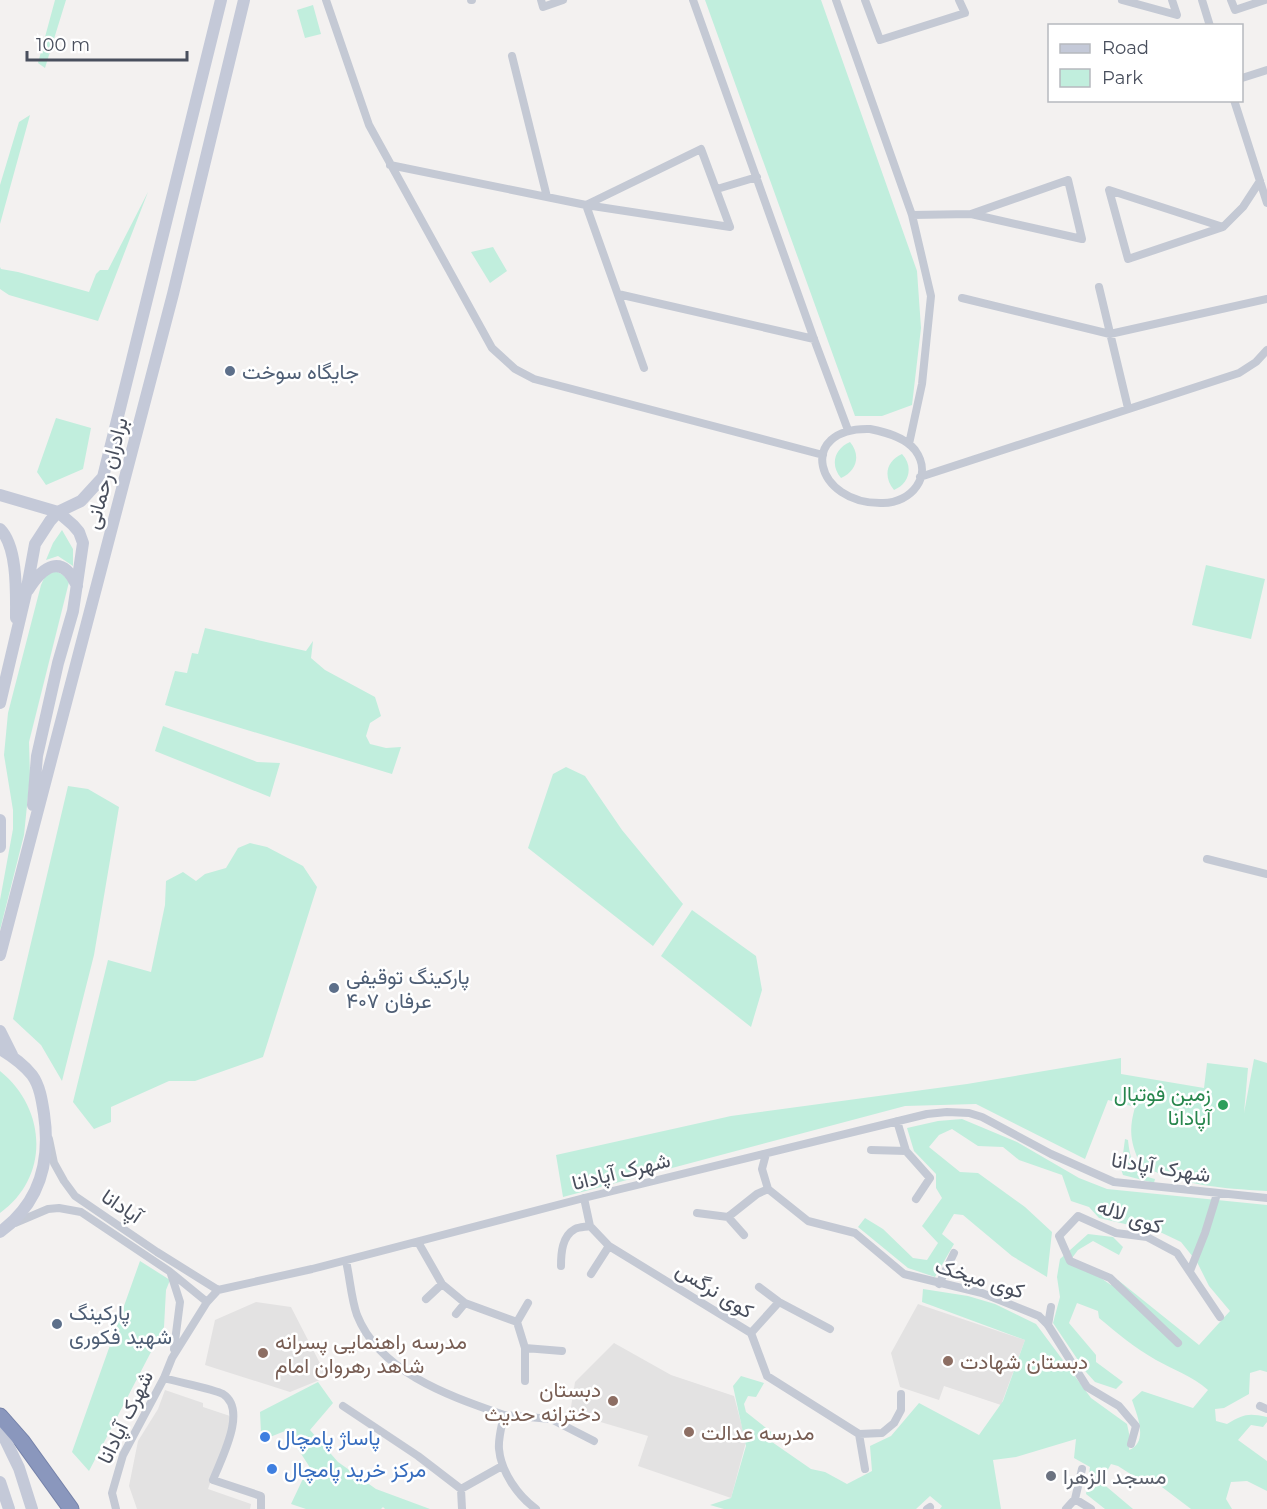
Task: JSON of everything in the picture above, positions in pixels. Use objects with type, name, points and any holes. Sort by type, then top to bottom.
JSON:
[{"type":"highway","points":[[0,1416],[22,1441],[71,1509]]},
{"type":"main road","name":"برادران رحمانی","points":[[0,703],[35,544],[43,529],[58,512],[81,501],[103,477],[221,0]]},
{"type":"main road","name":"برادران رحمانی","points":[[0,955],[173,294],[244,0]]},
{"type":"main road","points":[[0,495],[58,512],[73,525],[82,543],[77,587],[36,756],[32,830]]},
{"type":"main road","points":[[0,529],[12,557],[16,596],[15,638]]},
{"type":"main road","points":[[26,593],[36,577],[48,567],[60,566],[71,573],[77,587]]},
{"type":"main road","points":[[0,820],[0,847]]},
{"type":"main road","points":[[0,1031],[12,1057]]},
{"type":"main road","points":[[0,1049],[33,1076],[38,1086],[45,1121],[47,1152],[42,1176],[30,1202],[5,1229]]},
{"type":"main road","points":[[0,1429],[19,1468],[32,1509]]},
{"type":"main road","points":[[0,1482],[9,1509]]},
{"type":"street","points":[[326,0],[369,125],[492,348],[515,369],[534,379],[823,455]]},
{"type":"street","points":[[541,0],[543,7],[563,0]]},
{"type":"street","points":[[693,0],[848,430]]},
{"type":"street","points":[[836,0],[912,215],[931,296],[922,384],[909,444]]},
{"type":"street","points":[[865,0],[880,40],[965,13],[959,0]]},
{"type":"street","points":[[1122,0],[1177,15],[1172,0]]},
{"type":"street","points":[[1202,0],[1209,24]]},
{"type":"street","points":[[1231,0],[1234,10],[1265,0]]},
{"type":"street","points":[[512,56],[547,197]]},
{"type":"street","points":[[1243,78],[1267,70]]},
{"type":"street","points":[[1235,102],[1267,203]]},
{"type":"street","points":[[390,165],[586,205],[730,227],[701,149],[586,205]]},
{"type":"street","points":[[717,189],[757,177]]},
{"type":"street","points":[[912,215],[971,214],[1083,238],[1068,180],[971,214]]},
{"type":"street","points":[[1223,227],[1109,190],[1128,259],[1223,227],[1243,207],[1260,181]]},
{"type":"street","points":[[586,205],[644,368]]},
{"type":"street","points":[[1099,287],[1128,408]]},
{"type":"street","points":[[618,294],[814,339]]},
{"type":"street","points":[[962,298],[1110,334],[1267,299]]},
{"type":"street","points":[[921,477],[1239,372],[1256,362],[1267,350]]},
{"type":"street","points":[[848,430],[880,431],[909,444],[919,459],[921,477],[917,486],[904,499],[884,503],[864,502],[844,494],[828,482],[822,464],[823,455],[832,439],[848,430]]},
{"type":"street","points":[[1207,859],[1267,874]]},
{"type":"street","name":"شهرک آپادانا","points":[[116,1509],[112,1493],[123,1455],[164,1378],[172,1358],[207,1302],[218,1290],[346,1261],[584,1198],[927,1114],[969,1113],[1114,1182],[1267,1198]]},
{"type":"street","name":"آپادانا","points":[[45,1121],[54,1163],[75,1196],[218,1290]]},
{"type":"street","points":[[897,1121],[906,1151],[930,1178],[916,1199]]},
{"type":"street","points":[[871,1150],[906,1151]]},
{"type":"street","points":[[728,1217],[768,1189],[762,1169],[766,1154]]},
{"type":"street","name":"کوی میخک","points":[[768,1189],[808,1221],[855,1233],[904,1274],[982,1293],[1039,1316],[1048,1325],[1087,1387],[1119,1406],[1136,1426],[1131,1444]]},
{"type":"street","points":[[1190,1271],[1217,1194]]},
{"type":"street","points":[[561,1266],[561,1252],[565,1239],[575,1229],[590,1226],[584,1198]]},
{"type":"street","name":"آپادانا","points":[[5,1229],[36,1212],[48,1209],[59,1208],[81,1212],[169,1271],[207,1302]]},
{"type":"street","points":[[696,1213],[728,1217],[744,1236]]},
{"type":"street","name":"کوی لاله","points":[[1178,1343],[1110,1278],[1070,1261],[1059,1236],[1078,1216],[1116,1233],[1147,1237],[1178,1252],[1220,1317]]},
{"type":"street","name":"کوی نرگس","points":[[590,1226],[609,1246],[751,1333],[767,1376],[859,1434]]},
{"type":"street","points":[[418,1242],[442,1284],[465,1303],[518,1322]]},
{"type":"street","points":[[591,1274],[609,1246]]},
{"type":"street","points":[[939,1284],[954,1253]]},
{"type":"street","points":[[346,1261],[357,1315],[379,1351],[411,1376],[461,1400],[504,1415],[551,1419],[594,1441]]},
{"type":"street","points":[[169,1271],[180,1302],[177,1339],[172,1358]]},
{"type":"street","points":[[426,1299],[442,1284]]},
{"type":"street","points":[[759,1287],[779,1302],[830,1329]]},
{"type":"street","points":[[751,1333],[779,1302]]},
{"type":"street","points":[[456,1314],[465,1303]]},
{"type":"street","points":[[525,1381],[525,1348],[518,1322],[528,1303]]},
{"type":"street","points":[[1048,1325],[1051,1307]]},
{"type":"street","points":[[525,1348],[562,1351]]},
{"type":"street","points":[[164,1378],[223,1395],[233,1407],[234,1423],[213,1480],[261,1496],[261,1509]]},
{"type":"street","points":[[865,1469],[859,1434],[882,1433],[894,1423],[901,1410],[901,1394]]},
{"type":"street","points":[[343,1406],[418,1456],[461,1489],[462,1509]]},
{"type":"street","points":[[504,1415],[498,1447],[502,1466],[523,1500],[536,1509]]},
{"type":"street","points":[[461,1489],[502,1466]]},
{"type":"street","points":[[1066,1509],[1075,1499],[1082,1469]]},
{"type":"street","points":[[1075,1499],[1091,1509]]},
{"type":"shaded area","points":[[256,1302],[291,1307],[327,1377],[290,1392],[205,1365],[215,1320]]},
{"type":"shaded area","points":[[918,1304],[1025,1340],[1001,1405],[944,1386],[939,1400],[900,1387],[891,1353]]},
{"type":"shaded area","points":[[614,1343],[671,1375],[734,1396],[746,1442],[731,1498],[638,1466],[648,1436],[570,1413],[575,1382]]},
{"type":"shaded area","points":[[165,1390],[203,1403],[203,1407],[230,1416],[232,1422],[208,1489],[251,1504],[250,1509],[137,1509],[129,1486],[138,1441],[158,1409]]},
{"type":"green space","points":[[55,0],[66,0],[45,68],[38,63]]},
{"type":"green space","points":[[705,0],[821,0],[917,271],[921,328],[912,405],[882,416],[855,416]]},
{"type":"green space","points":[[313,5],[321,34],[305,38],[297,10]]},
{"type":"green space","points":[[30,115],[0,224],[0,185],[19,122]]},
{"type":"green space","points":[[148,192],[98,321],[9,295],[0,289],[0,267],[89,292],[96,274],[100,270],[108,270]]},
{"type":"green space","points":[[493,247],[507,271],[490,283],[471,252]]},
{"type":"green space","points":[[56,418],[91,428],[83,469],[46,485],[37,472]]},
{"type":"green space","points":[[850,442],[855,452],[856,462],[851,471],[841,478],[836,468],[835,458],[840,449]]},
{"type":"green space","points":[[902,454],[908,464],[908,475],[903,484],[894,490],[888,480],[888,470],[892,461]]},
{"type":"green space","points":[[62,530],[73,549],[73,566],[58,556],[46,560],[53,543]]},
{"type":"green space","points":[[1206,565],[1265,579],[1251,639],[1192,625]]},
{"type":"green space","points":[[56,571],[69,582],[29,742],[30,776],[24,835],[0,930],[0,900],[13,829],[13,810],[4,755],[8,713],[41,585],[45,576]]},
{"type":"green space","points":[[205,628],[306,651],[313,641],[311,658],[325,670],[375,697],[381,716],[370,723],[366,736],[370,744],[386,748],[401,747],[392,774],[165,705],[175,671],[187,673],[192,653],[198,654]]},
{"type":"green space","points":[[163,726],[257,762],[280,763],[270,797],[155,751]]},
{"type":"green space","points":[[566,767],[585,776],[622,830],[683,904],[653,946],[528,848],[553,774]]},
{"type":"green space","points":[[68,786],[88,789],[119,807],[94,955],[62,1081],[41,1045],[13,1019]]},
{"type":"green space","points":[[250,843],[267,847],[303,866],[317,887],[263,1057],[195,1081],[169,1081],[111,1107],[111,1122],[94,1129],[73,1102],[108,960],[151,972],[165,905],[166,881],[183,872],[196,881],[205,874],[226,868],[238,848]]},
{"type":"green space","points":[[692,910],[756,956],[762,990],[751,1027],[661,956]]},
{"type":"green space","points":[[1121,1058],[1121,1074],[1204,1088],[1207,1063],[1248,1068],[1244,1113],[1254,1059],[1267,1063],[1267,1191],[1203,1185],[1173,1178],[1141,1166],[1132,1138],[1135,1107],[1108,1100],[1085,1159],[976,1104],[905,1106],[563,1197],[556,1155],[731,1116],[967,1084]]},
{"type":"green space","points":[[0,1071],[16,1087],[27,1104],[34,1123],[36,1143],[34,1162],[28,1181],[16,1198],[0,1213]]},
{"type":"green space","points":[[962,1119],[1017,1142],[1079,1178],[1107,1189],[1267,1205],[1267,1372],[1260,1370],[1250,1373],[1249,1394],[1224,1408],[1215,1409],[1216,1421],[1227,1424],[1246,1415],[1267,1417],[1267,1422],[1263,1427],[1251,1425],[1238,1440],[1267,1461],[1267,1491],[1247,1481],[1231,1482],[1226,1499],[1232,1509],[1191,1509],[1150,1478],[1143,1482],[1111,1464],[1101,1482],[1133,1509],[1105,1509],[1086,1494],[1090,1467],[1074,1458],[1076,1439],[1016,1457],[993,1460],[1001,1509],[940,1509],[942,1506],[930,1496],[916,1509],[724,1509],[710,1505],[731,1498],[746,1446],[733,1386],[741,1376],[764,1383],[756,1397],[748,1396],[744,1404],[746,1412],[775,1435],[772,1442],[811,1469],[825,1472],[847,1484],[872,1471],[870,1446],[891,1436],[919,1403],[979,1435],[1003,1401],[1025,1340],[922,1302],[923,1289],[968,1296],[995,1304],[1036,1324],[1091,1398],[1127,1424],[1130,1438],[1129,1450],[1139,1441],[1140,1435],[1139,1420],[1132,1400],[1142,1391],[1193,1408],[1208,1390],[1133,1345],[1099,1318],[1098,1311],[1077,1303],[1069,1323],[1096,1355],[1096,1362],[1123,1382],[1116,1389],[1095,1382],[1086,1372],[1053,1323],[1060,1297],[1057,1277],[1060,1259],[1088,1234],[1113,1237],[1123,1247],[1119,1255],[1093,1241],[1078,1250],[1072,1258],[1111,1285],[1118,1280],[1199,1345],[1230,1311],[1209,1286],[1197,1262],[1181,1242],[1160,1232],[1099,1218],[1089,1207],[1071,1201],[1062,1175],[1019,1160],[1003,1147],[978,1146],[952,1129],[939,1135],[929,1147],[960,1172],[978,1173],[1025,1207],[1052,1232],[1047,1277],[1012,1256],[963,1215],[954,1214],[942,1234],[954,1244],[935,1277],[908,1268],[858,1227],[865,1218],[883,1229],[913,1258],[927,1260],[938,1243],[922,1226],[942,1198],[936,1188],[936,1174],[914,1151],[907,1128],[938,1121]]},
{"type":"green space","points":[[1125,1139],[1128,1140],[1134,1165],[1142,1174],[1155,1179],[1154,1183],[1123,1175],[1121,1169]]},
{"type":"green space","points":[[140,1261],[170,1280],[166,1290],[164,1327],[89,1471],[72,1452]]},
{"type":"green space","points":[[318,1382],[333,1403],[310,1430],[338,1462],[376,1489],[430,1509],[385,1509],[383,1507],[381,1509],[306,1509],[291,1504],[309,1466],[298,1449],[290,1429],[270,1437],[261,1433],[260,1412]]},
{"type":"place","name":"جایگاه سوخت","points":[[230,371]]},
{"type":"place","name":"پارکینگ توقیفی عرفان ۴۰۷","points":[[334,988]]},
{"type":"place","name":"زمین فوتبال آپادانا","points":[[1223,1105]]},
{"type":"place","name":"پارکینگ شهید فکوری","points":[[57,1324]]},
{"type":"place","name":"مدرسه راهنمایی پسرانه شاهد رهروان امام","points":[[263,1353]]},
{"type":"place","name":"دبستان شهادت","points":[[948,1361]]},
{"type":"place","name":"دبستان دخترانه حدیث","points":[[613,1401]]},
{"type":"place","name":"مدرسه عدالت","points":[[689,1432]]},
{"type":"place","name":"پاساژ پامچال","points":[[265,1437]]},
{"type":"place","name":"مرکز خرید پامچال","points":[[272,1469]]},
{"type":"place","name":"مسجد الزهرا","points":[[1051,1476]]}]
